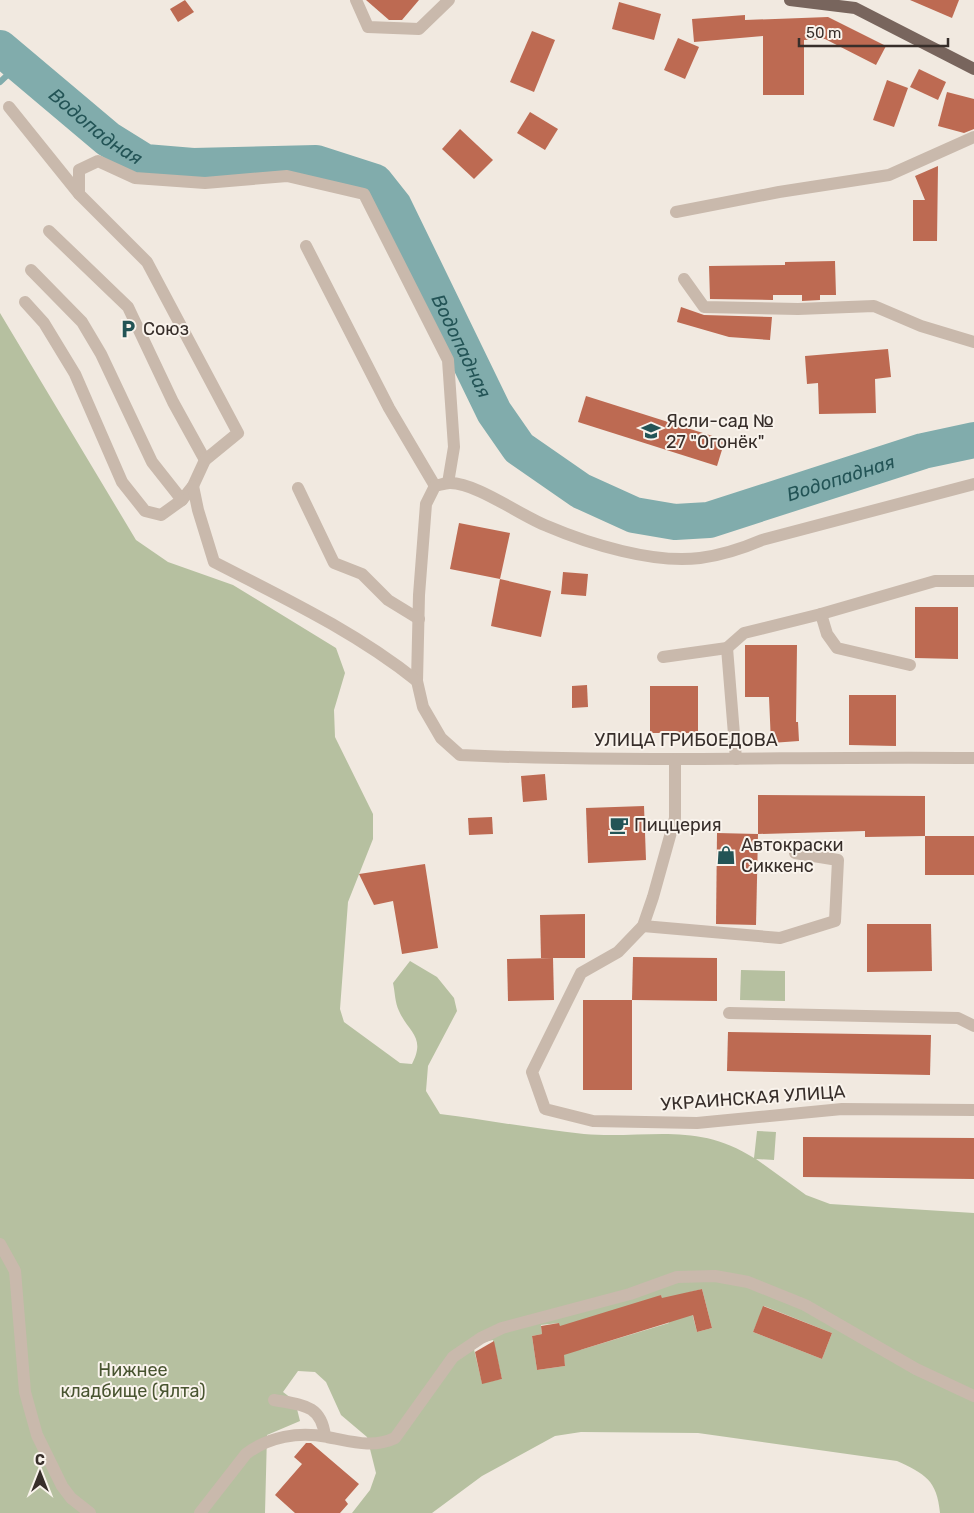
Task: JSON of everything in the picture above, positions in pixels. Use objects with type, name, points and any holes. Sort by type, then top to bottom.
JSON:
[{"type":"main road","points":[[790,0],[855,8],[974,69]]},
{"type":"street","points":[[356,0],[368,27],[419,28],[449,0]]},
{"type":"street","points":[[9,107],[79,194],[147,262],[238,433],[204,460],[194,486],[182,500],[161,515],[144,511],[122,482],[75,374],[44,323],[25,302]]},
{"type":"street","points":[[676,212],[779,192],[890,176],[974,138]]},
{"type":"street","points":[[79,194],[79,170],[98,161],[135,178],[204,183],[287,176],[364,194],[448,360],[454,446],[448,482]]},
{"type":"street","points":[[49,231],[128,306],[173,402],[204,460]]},
{"type":"street","points":[[306,246],[389,408],[435,486],[448,482],[465,485],[547,526],[597,543],[641,554],[669,558],[698,558],[736,551],[762,540],[974,484]]},
{"type":"street","points":[[31,270],[82,322],[101,354],[152,462],[182,500]]},
{"type":"street","points":[[684,279],[704,307],[798,309],[874,306],[921,326],[974,342]]},
{"type":"street","points":[[194,486],[198,510],[214,562],[345,632],[389,658],[418,681]]},
{"type":"street","name":"УЛИЦА ГРИБОЕДОВА","points":[[435,486],[426,504],[419,618],[418,681],[423,707],[441,738],[460,755],[675,760],[736,758],[974,758]]},
{"type":"street","points":[[298,488],[334,563],[362,574],[388,600],[419,618]]},
{"type":"street","points":[[663,657],[727,648],[744,633],[821,614],[935,580],[974,581]]},
{"type":"street","points":[[821,614],[827,634],[837,648],[910,665]]},
{"type":"street","points":[[727,648],[736,758]]},
{"type":"street","name":"УКРАИНСКАЯ УЛИЦА","points":[[675,760],[675,818],[643,926],[618,952],[581,974],[532,1072],[545,1109],[593,1121],[697,1123],[842,1109],[974,1110]]},
{"type":"street","points":[[643,926],[780,938],[835,921],[838,860],[795,853]]},
{"type":"street","points":[[729,1013],[958,1018],[974,1026]]},
{"type":"street","points":[[0,1244],[16,1271],[25,1392],[38,1435],[62,1486],[71,1498],[90,1513]]},
{"type":"street","points":[[200,1513],[246,1454],[255,1447],[279,1438],[325,1436],[350,1443],[387,1442],[395,1438],[453,1357],[481,1338],[502,1328],[630,1294],[678,1276],[715,1276],[748,1282],[805,1305],[916,1369],[974,1396]]},
{"type":"street","points":[[274,1400],[308,1407],[319,1414],[325,1436]]},
{"type":"green space","name":"Нижнее кладбище (Ялта)","points":[[0,313],[136,540],[168,562],[233,585],[336,648],[345,673],[334,710],[335,737],[373,814],[373,839],[348,902],[340,1009],[344,1022],[400,1063],[412,1064],[416,1055],[417,1041],[398,1008],[393,983],[410,961],[437,977],[454,998],[457,1011],[428,1066],[426,1091],[440,1114],[584,1134],[692,1135],[712,1139],[754,1158],[757,1131],[776,1132],[774,1160],[756,1159],[806,1195],[830,1204],[974,1213],[974,1513],[940,1513],[936,1493],[928,1480],[922,1474],[897,1461],[698,1433],[581,1432],[555,1436],[482,1476],[432,1513],[352,1513],[370,1490],[376,1473],[367,1437],[341,1415],[326,1382],[315,1372],[298,1371],[283,1392],[295,1401],[300,1421],[267,1435],[265,1513],[0,1513]],"holes":[[[702,1289],[712,1328],[697,1332],[687,1293]],[[661,1295],[669,1323],[580,1350]],[[764,1306],[832,1333],[822,1359],[753,1332]],[[559,1323],[565,1366],[537,1370],[532,1336],[542,1334],[541,1325]],[[493,1340],[502,1379],[482,1383],[473,1345]]]},
{"type":"green space","points":[[741,970],[785,971],[785,1001],[740,1000]]},
{"type":"building","points":[[185,0],[194,12],[178,22],[170,9]]},
{"type":"building","points":[[366,0],[419,0],[402,20],[389,20]]},
{"type":"building","points":[[910,0],[959,0],[952,18]]},
{"type":"building","points":[[619,2],[661,14],[654,40],[612,29]]},
{"type":"building","points":[[745,15],[745,20],[828,17],[886,46],[876,65],[825,39],[804,40],[804,95],[763,95],[763,36],[694,42],[692,19]]},
{"type":"building","points":[[532,31],[555,40],[534,92],[510,82]]},
{"type":"building","points":[[678,38],[699,47],[685,79],[664,70]]},
{"type":"building","points":[[919,69],[946,82],[938,100],[910,87]]},
{"type":"building","points":[[887,80],[908,88],[894,127],[873,120]]},
{"type":"building","points":[[947,92],[974,99],[974,129],[964,133],[938,126]]},
{"type":"building","points":[[530,112],[558,129],[545,150],[517,133]]},
{"type":"building","points":[[460,129],[493,160],[474,179],[442,149]]},
{"type":"building","points":[[938,166],[937,241],[913,241],[913,200],[925,200],[915,176]]},
{"type":"building","points":[[835,261],[836,295],[820,295],[820,300],[802,301],[802,295],[773,295],[773,300],[710,299],[709,266],[785,265],[785,262]]},
{"type":"building","points":[[681,307],[704,315],[772,317],[770,340],[729,337],[677,322]]},
{"type":"building","points":[[888,349],[891,377],[875,379],[876,413],[819,414],[818,383],[807,384],[805,356]]},
{"type":"building","name":"Ясли-сад № 27 \"Огонёк\"","points":[[586,396],[725,440],[717,466],[578,422]]},
{"type":"building","points":[[459,523],[510,533],[500,579],[450,569]]},
{"type":"building","points":[[563,572],[588,574],[586,596],[561,594]]},
{"type":"building","points":[[500,579],[551,591],[541,637],[491,626]]},
{"type":"building","points":[[915,607],[958,607],[958,659],[915,658]]},
{"type":"building","points":[[745,645],[797,645],[796,722],[798,722],[799,741],[771,743],[769,697],[745,697]]},
{"type":"building","points":[[587,685],[588,707],[572,708],[572,686]]},
{"type":"building","points":[[650,686],[698,686],[698,733],[650,733]]},
{"type":"building","points":[[849,695],[896,695],[896,746],[849,745]]},
{"type":"building","points":[[545,774],[547,800],[523,802],[521,776]]},
{"type":"building","points":[[758,795],[925,796],[925,836],[865,837],[865,831],[758,834]]},
{"type":"building","points":[[644,806],[646,860],[588,863],[586,808]]},
{"type":"building","points":[[492,817],[493,834],[469,835],[468,818]]},
{"type":"building","points":[[717,833],[758,834],[756,925],[716,924]]},
{"type":"building","points":[[925,836],[974,836],[974,875],[925,875]]},
{"type":"building","points":[[425,864],[438,948],[402,954],[393,901],[374,905],[359,874]]},
{"type":"building","points":[[585,914],[585,958],[541,958],[540,915]]},
{"type":"building","points":[[867,924],[931,924],[932,971],[867,972]]},
{"type":"building","points":[[633,957],[717,958],[717,1001],[632,1000]]},
{"type":"building","points":[[553,958],[554,1000],[508,1001],[507,959]]},
{"type":"building","points":[[583,1000],[632,1000],[632,1090],[583,1090]]},
{"type":"building","points":[[728,1032],[931,1035],[930,1075],[727,1071]]},
{"type":"building","points":[[803,1137],[974,1138],[974,1179],[803,1177]]},
{"type":"building","points":[[702,1289],[712,1328],[697,1332],[693,1315],[564,1355],[565,1366],[537,1370],[532,1336],[542,1334],[541,1326],[559,1323],[560,1326],[661,1295],[662,1298]]},
{"type":"building","points":[[763,1306],[832,1333],[822,1359],[753,1332]]},
{"type":"building","points":[[494,1341],[502,1379],[482,1384],[475,1352]]},
{"type":"building","points":[[306,1443],[311,1443],[359,1484],[345,1500],[348,1504],[340,1513],[295,1513],[275,1495],[302,1464],[294,1457]]},
{"type":"waterway","name":"Водопадная","points":[[0,48],[108,139],[145,162],[193,166],[316,163],[375,182],[394,206],[494,412],[519,448],[581,491],[634,515],[675,522],[709,520],[923,451],[974,440]]},
{"type":"waterway","points":[[0,82],[19,64]]},
{"type":"place","name":"Союз","points":[[128,329]]},
{"type":"place","name":"Ясли-сад № 27 \"Огонёк\"","points":[[651,431]]},
{"type":"place","name":"Пиццерия","points":[[619,825]]},
{"type":"place","name":"Автокраски Сиккенс","points":[[726,855]]}]
